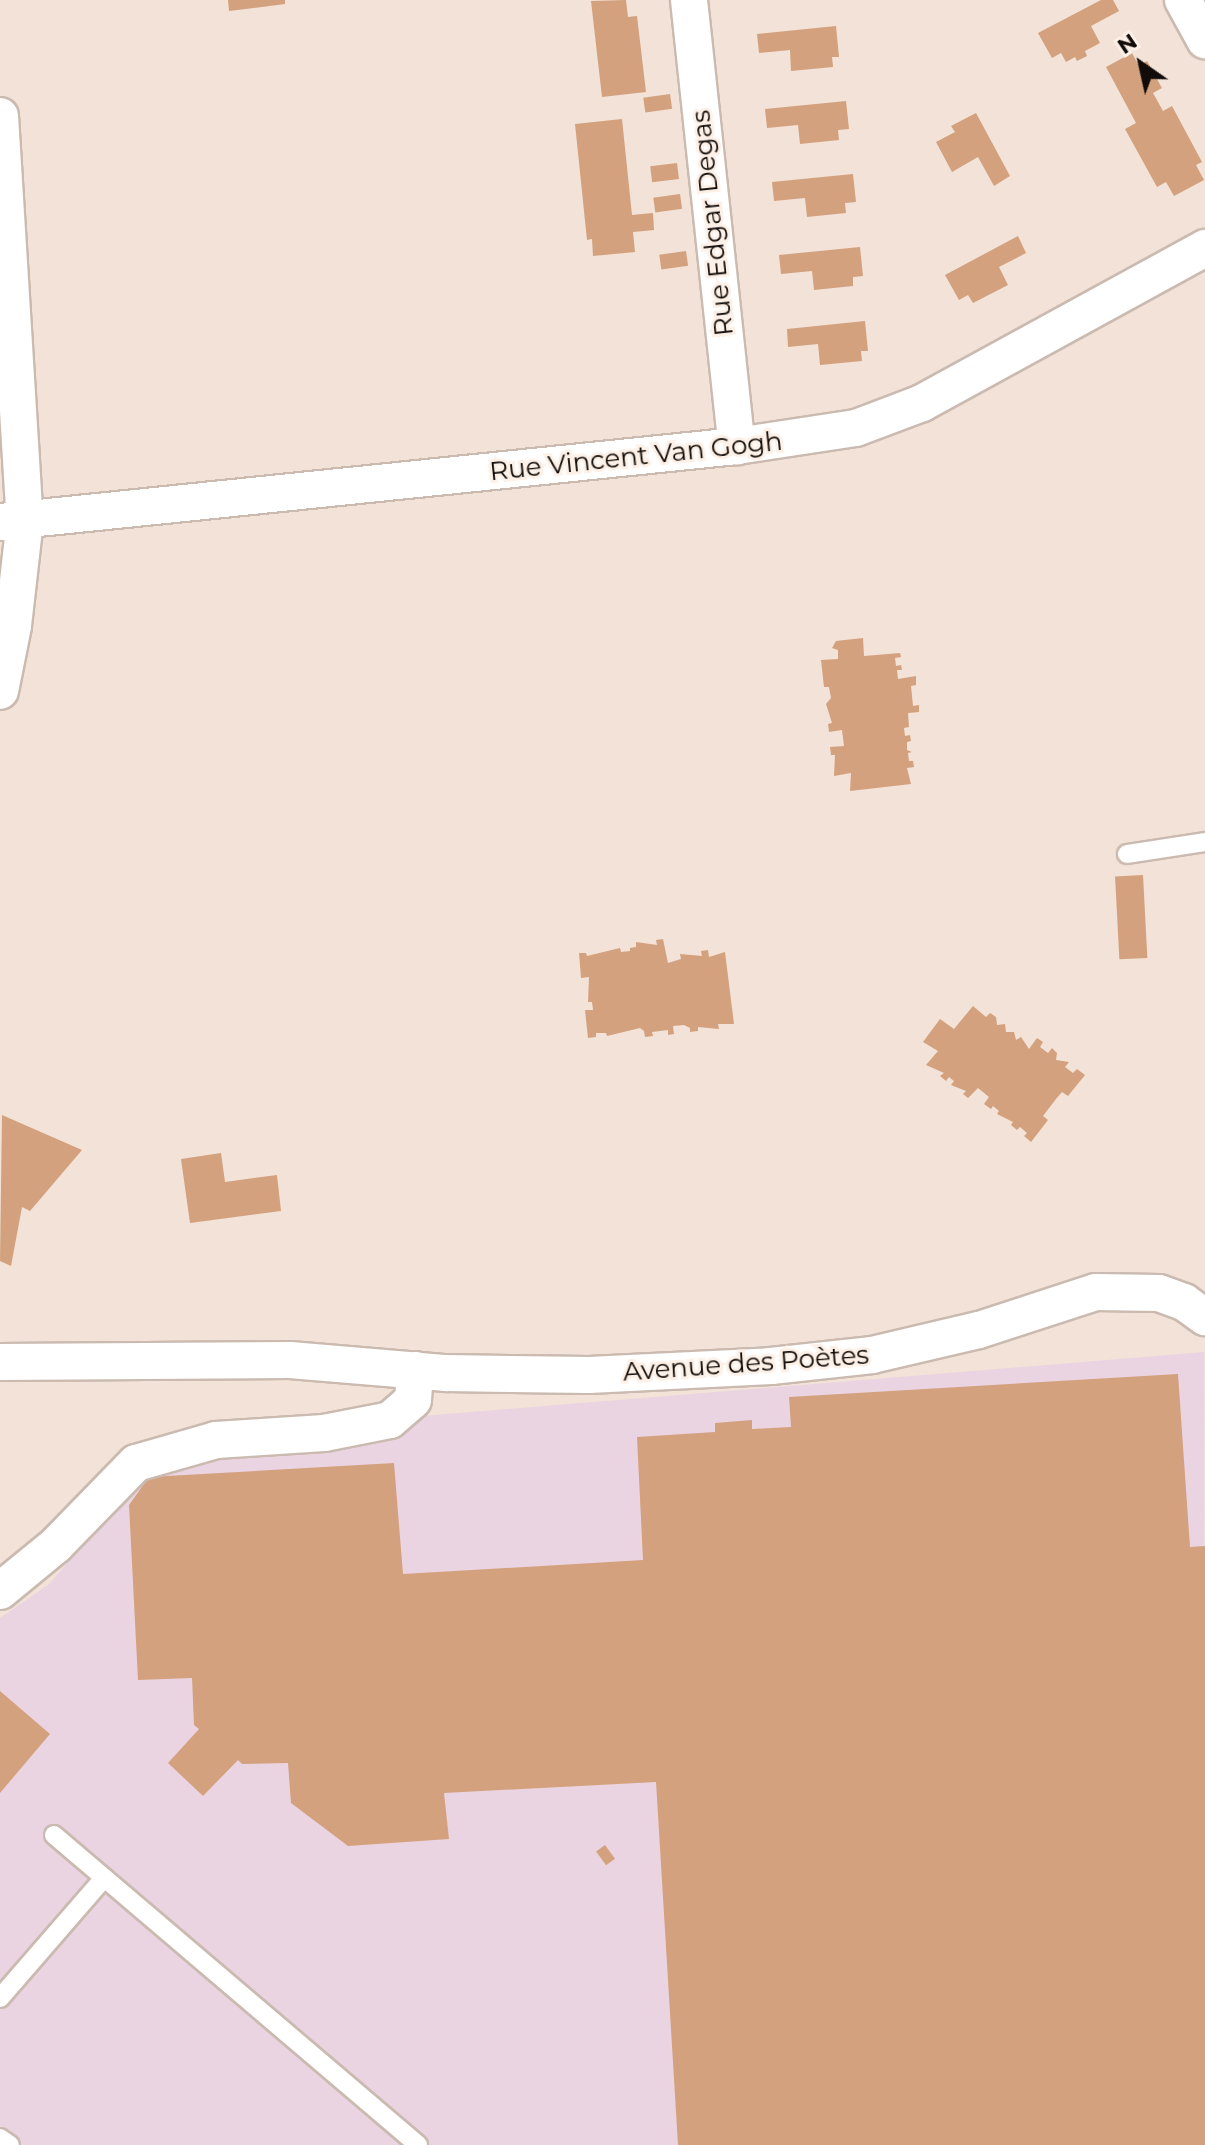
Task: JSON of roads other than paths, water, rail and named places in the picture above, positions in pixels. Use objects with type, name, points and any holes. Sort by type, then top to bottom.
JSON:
[{"type":"street","name":"Rue Edgar Degas","points":[[689,0],[737,446]]},
{"type":"street","points":[[1183,0],[1205,40]]},
{"type":"street","points":[[0,116],[13,626],[0,691]]},
{"type":"street","name":"Rue Vincent Van Gogh","points":[[12,521],[737,446],[856,428],[901,413],[1205,248]]},
{"type":"street","name":"Avenue des Poètes","points":[[0,1362],[290,1360],[415,1370],[557,1376],[823,1362],[872,1355],[951,1337],[1081,1296],[1115,1291],[1159,1293],[1184,1302],[1205,1317]]},
{"type":"street","points":[[0,1591],[56,1545],[136,1463],[216,1440],[324,1433],[390,1420],[413,1400],[415,1370]]},
{"type":"lane","points":[[1127,854],[1205,842]]},
{"type":"lane","points":[[54,1835],[418,2145]]},
{"type":"lane","points":[[0,1998],[104,1878]]},
{"type":"lane","points":[[0,2138],[10,2145]]}]
